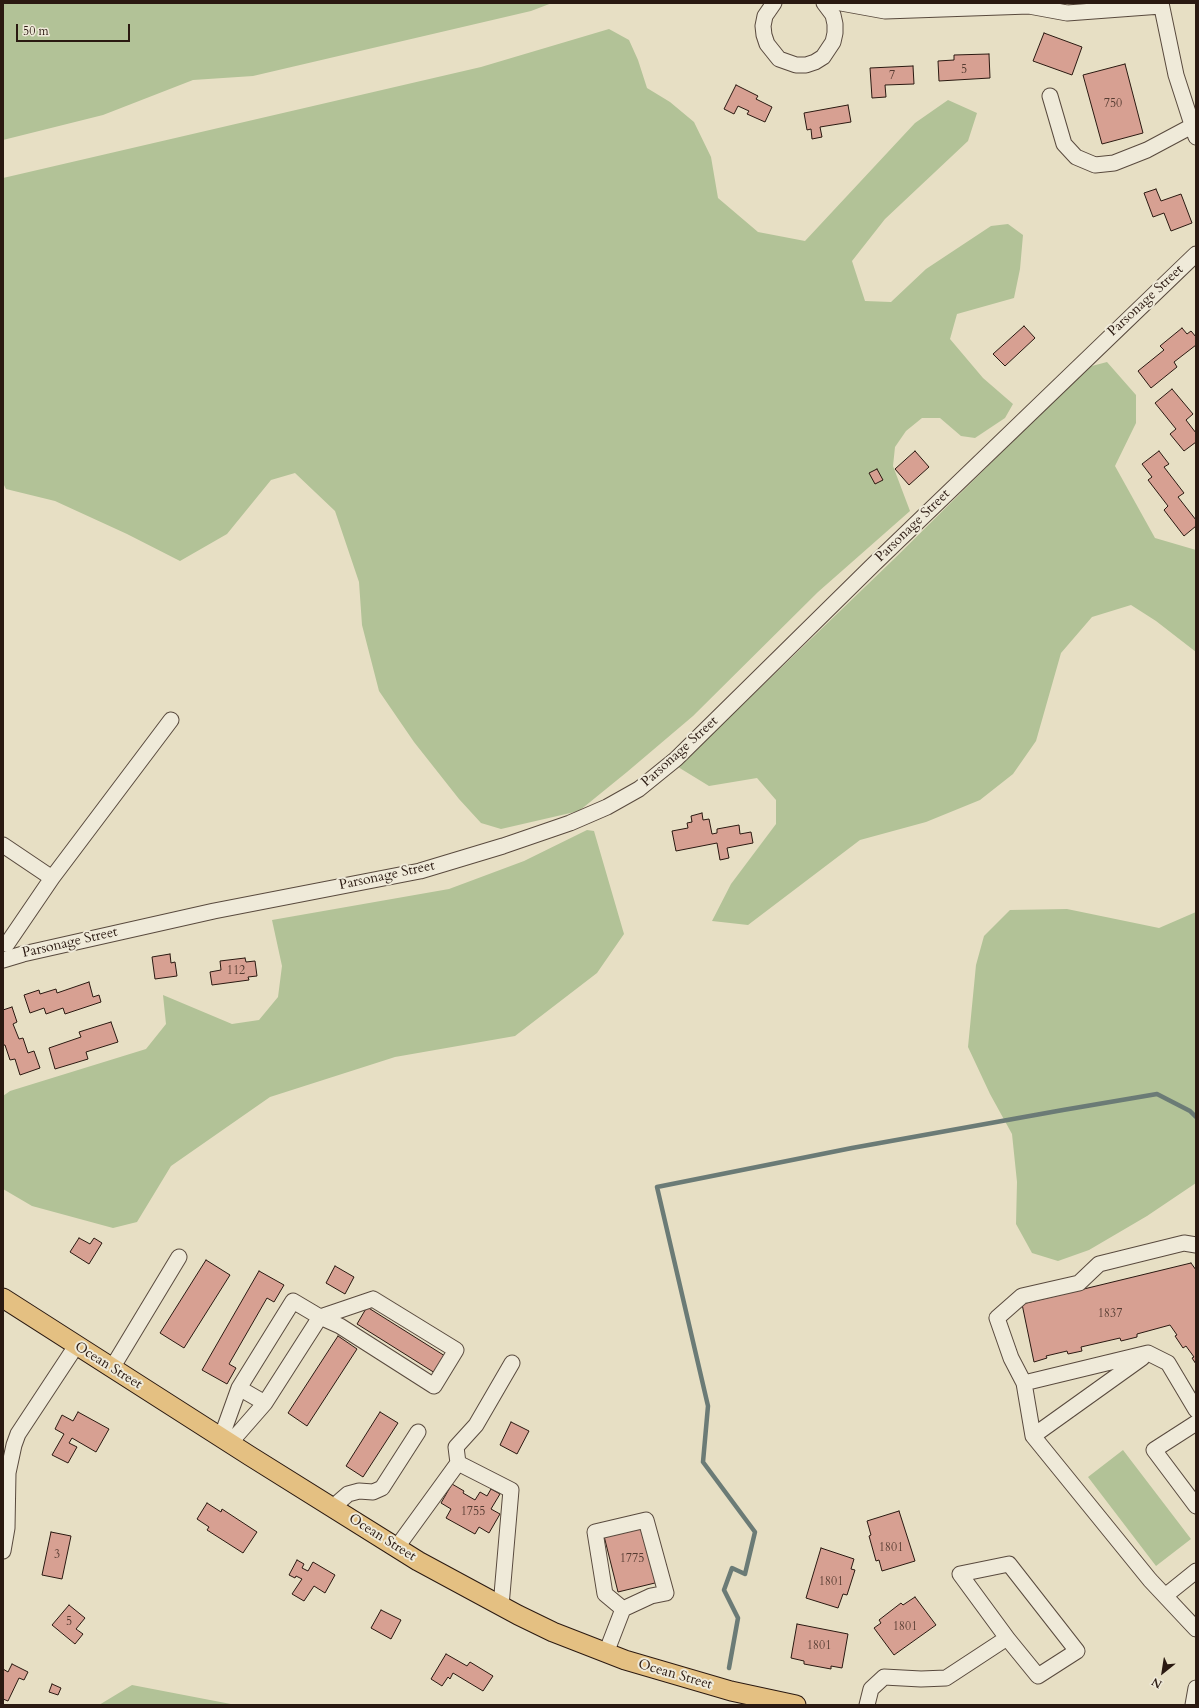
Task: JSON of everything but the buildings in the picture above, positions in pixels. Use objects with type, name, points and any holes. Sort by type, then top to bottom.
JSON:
[{"type":"main road","name":"Ocean Street","points":[[3,1298],[76,1346],[397,1547],[501,1606],[553,1632],[606,1653],[731,1691],[796,1705]]},
{"type":"street","points":[[774,3],[765,16],[763,26],[766,44],[779,59],[796,65],[815,62],[823,57],[833,42],[835,24],[832,15],[824,3]]},
{"type":"street","points":[[840,3],[885,11],[1029,6],[1067,13],[1161,5],[1169,36],[1176,76],[1194,132],[1114,163],[1095,165],[1076,157],[1064,144],[1050,96]]},
{"type":"street","name":"Parsonage Street","points":[[3,960],[20,954],[214,911],[420,871],[503,846],[570,823],[607,807],[639,789],[676,759],[924,516],[1196,254]]},
{"type":"street","points":[[20,954],[5,943],[171,720]]},
{"type":"street","points":[[3,845],[52,878]]},
{"type":"street","points":[[1196,1245],[1184,1243],[1099,1264],[1079,1283],[1022,1296],[997,1318],[1011,1358],[1024,1383],[1033,1436],[1150,1580],[1196,1629]]},
{"type":"street","points":[[112,1368],[179,1258]]},
{"type":"street","points":[[225,1440],[239,1388],[293,1301],[320,1317],[340,1326],[434,1386],[456,1350],[373,1299],[320,1317],[265,1403],[225,1440]]},
{"type":"street","points":[[3,1551],[7,1528],[8,1473],[14,1445],[18,1434],[76,1346]]},
{"type":"street","points":[[1024,1383],[1148,1354],[1168,1363],[1196,1410]]},
{"type":"street","points":[[1033,1436],[1148,1354]]},
{"type":"street","points":[[397,1547],[458,1463],[456,1447],[476,1424],[512,1363]]},
{"type":"street","points":[[239,1388],[265,1403]]},
{"type":"street","points":[[1196,1423],[1154,1450],[1196,1506]]},
{"type":"street","points":[[333,1507],[348,1494],[359,1491],[372,1492],[382,1488],[418,1432]]},
{"type":"street","points":[[458,1463],[511,1490],[501,1606]]},
{"type":"street","points":[[606,1653],[623,1609],[651,1596],[666,1593],[646,1520],[595,1532],[605,1594],[623,1609]]},
{"type":"street","points":[[1009,1564],[1076,1651],[1038,1676],[1007,1638],[1002,1632],[960,1574],[1009,1564]]},
{"type":"street","points":[[1164,1596],[1196,1571]]},
{"type":"street","points":[[867,1705],[871,1689],[884,1677],[921,1679],[946,1678],[1007,1638]]},
{"type":"street","points":[[1194,1705],[1196,1688]]},
{"type":"green space","points":[[3,3],[552,3],[531,11],[253,76],[193,80],[103,115],[3,140]]},
{"type":"green space","points":[[609,29],[629,40],[638,60],[647,88],[670,102],[694,122],[711,157],[718,198],[758,232],[805,241],[915,123],[948,100],[977,113],[968,141],[885,219],[852,261],[865,301],[891,302],[926,269],[991,226],[1008,224],[1023,235],[1020,269],[1014,298],[957,314],[950,339],[983,378],[1013,404],[1005,418],[975,438],[961,436],[940,418],[922,418],[906,431],[895,447],[893,466],[910,511],[818,592],[693,716],[579,811],[501,829],[481,823],[459,799],[414,742],[379,691],[362,625],[359,582],[335,511],[295,473],[271,480],[227,534],[180,561],[127,534],[55,501],[6,489],[3,483],[3,178],[481,67]]},
{"type":"green space","points":[[1107,362],[1136,395],[1136,423],[1115,466],[1155,538],[1196,550],[1196,652],[1156,621],[1131,605],[1092,617],[1061,653],[1036,741],[1013,774],[980,800],[926,822],[860,840],[748,925],[712,921],[731,884],[776,824],[776,800],[757,778],[709,786],[678,767],[894,559],[1088,367]]},
{"type":"green space","points":[[587,830],[594,831],[624,934],[597,973],[515,1036],[395,1057],[270,1097],[171,1166],[137,1222],[113,1228],[32,1206],[3,1189],[3,1096],[10,1091],[146,1049],[166,1024],[163,995],[232,1024],[259,1020],[278,997],[282,966],[272,920],[449,889],[524,861]]},
{"type":"green space","points":[[1067,909],[1159,928],[1196,912],[1196,1183],[1147,1216],[1089,1250],[1058,1261],[1032,1253],[1016,1224],[1017,1182],[1012,1134],[990,1094],[968,1047],[976,965],[984,936],[1010,910]]},
{"type":"green space","points":[[1123,1450],[1191,1539],[1156,1566],[1088,1477]]},
{"type":"green space","points":[[132,1685],[236,1705],[99,1705]]},
{"type":"waterway","points":[[729,1668],[738,1618],[724,1590],[732,1568],[745,1574],[755,1532],[703,1462],[708,1406],[657,1187],[852,1148],[1157,1094],[1190,1111],[1196,1117]]}]
